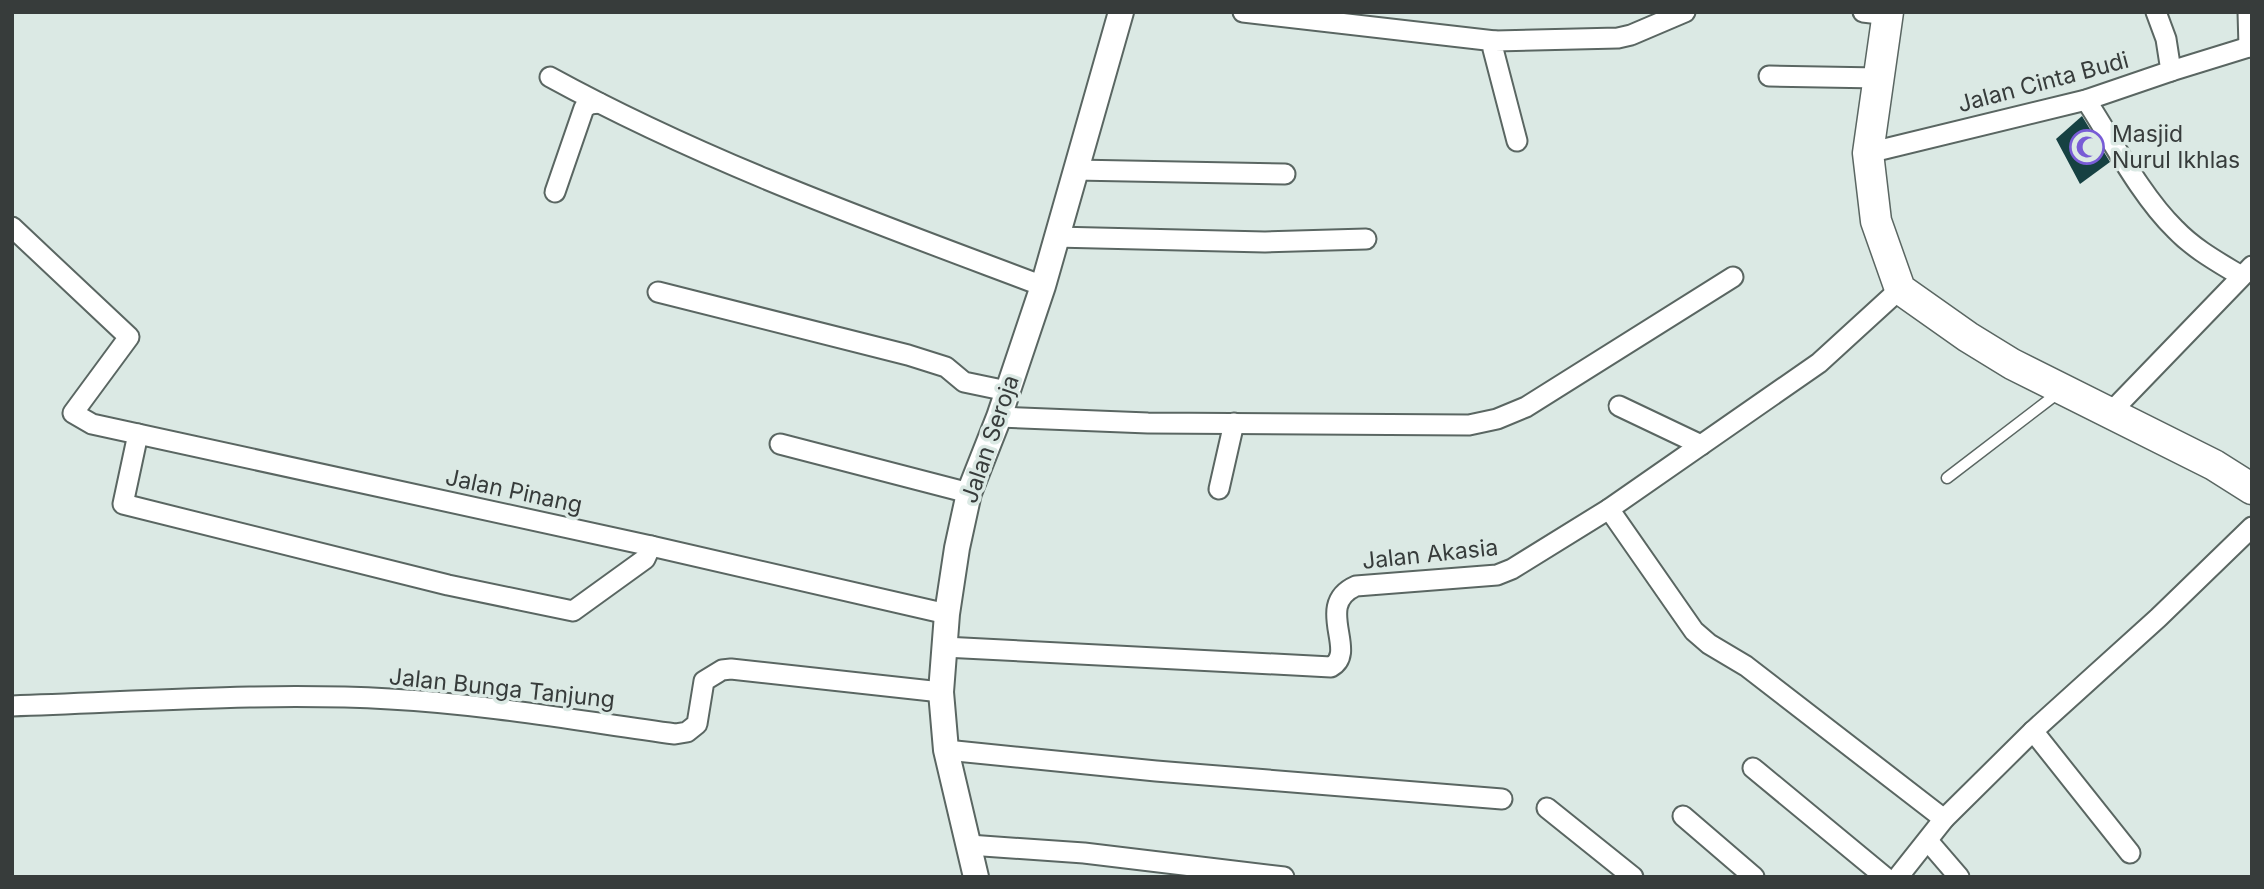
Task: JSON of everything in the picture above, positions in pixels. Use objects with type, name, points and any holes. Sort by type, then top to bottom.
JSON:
[{"type":"main road","points":[[1880,13],[1879,78],[1868,153],[1876,221],[1900,289],[1968,337],[2062,391],[2214,465],[2252,489]]},
{"type":"street","name":"Jalan Seroja","points":[[976,877],[946,750],[941,692],[947,614],[969,494],[999,417],[1043,286],[1121,12]]},
{"type":"street","points":[[1243,12],[1496,41],[1618,38],[1685,12]]},
{"type":"street","points":[[2156,12],[2166,39],[2171,71]]},
{"type":"street","points":[[2248,12],[2250,47]]},
{"type":"street","points":[[1496,41],[1493,48],[1517,141]]},
{"type":"street","name":"Jalan Cinta Budi","points":[[1868,153],[2086,100],[2250,47]]},
{"type":"street","points":[[1769,76],[1879,78]]},
{"type":"street","points":[[550,77],[598,103],[730,165],[1043,286]]},
{"type":"street","points":[[2086,100],[2144,191],[2172,227],[2204,254],[2246,271],[2109,414]]},
{"type":"street","points":[[555,191],[584,107],[598,103]]},
{"type":"street","points":[[1075,170],[1285,174]]},
{"type":"street","name":"Jalan Pinang","points":[[12,227],[129,337],[73,413],[92,424],[651,546],[947,614]]},
{"type":"street","points":[[1055,237],[1265,242],[1366,239]]},
{"type":"street","points":[[999,417],[1148,423],[1469,425],[1497,419],[1526,407],[1733,277]]},
{"type":"street","name":"Jalan Akasia","points":[[944,647],[1331,667],[1336,665],[1341,655],[1336,603],[1345,590],[1356,586],[1497,575],[1512,569],[1609,509],[1819,363],[1900,289]]},
{"type":"street","points":[[659,292],[908,355],[946,367],[964,382],[1007,391]]},
{"type":"street","points":[[1619,406],[1701,445]]},
{"type":"street","points":[[1219,489],[1234,424]]},
{"type":"street","points":[[138,434],[124,504],[448,585],[573,611],[645,559],[651,546]]},
{"type":"street","points":[[780,444],[969,494]]},
{"type":"street","points":[[1609,509],[1694,631],[1709,644],[1746,666],[1944,819]]},
{"type":"street","points":[[1898,877],[1944,819],[2033,731],[2158,618],[2252,527]]},
{"type":"street","name":"Jalan Bunga Tanjung","points":[[12,706],[265,698],[390,699],[674,734],[687,732],[697,724],[704,681],[722,670],[731,668],[941,692]]},
{"type":"street","points":[[2033,731],[2130,853]]},
{"type":"street","points":[[946,750],[1156,771],[1502,799]]},
{"type":"street","points":[[1753,768],[1885,877]]},
{"type":"street","points":[[1547,808],[1633,877]]},
{"type":"street","points":[[1682,816],[1754,877]]},
{"type":"street","points":[[1928,841],[1959,877]]},
{"type":"street","points":[[969,845],[1084,853],[1284,877]]},
{"type":"lane","points":[[1947,478],[2062,391]]},
{"type":"building","name":"Masjid Nurul Ikhlas","points":[[2082,116],[2110,162],[2080,184],[2056,139]]},
{"type":"place","name":"Masjid Nurul Ikhlas","points":[[2087,147]]}]
